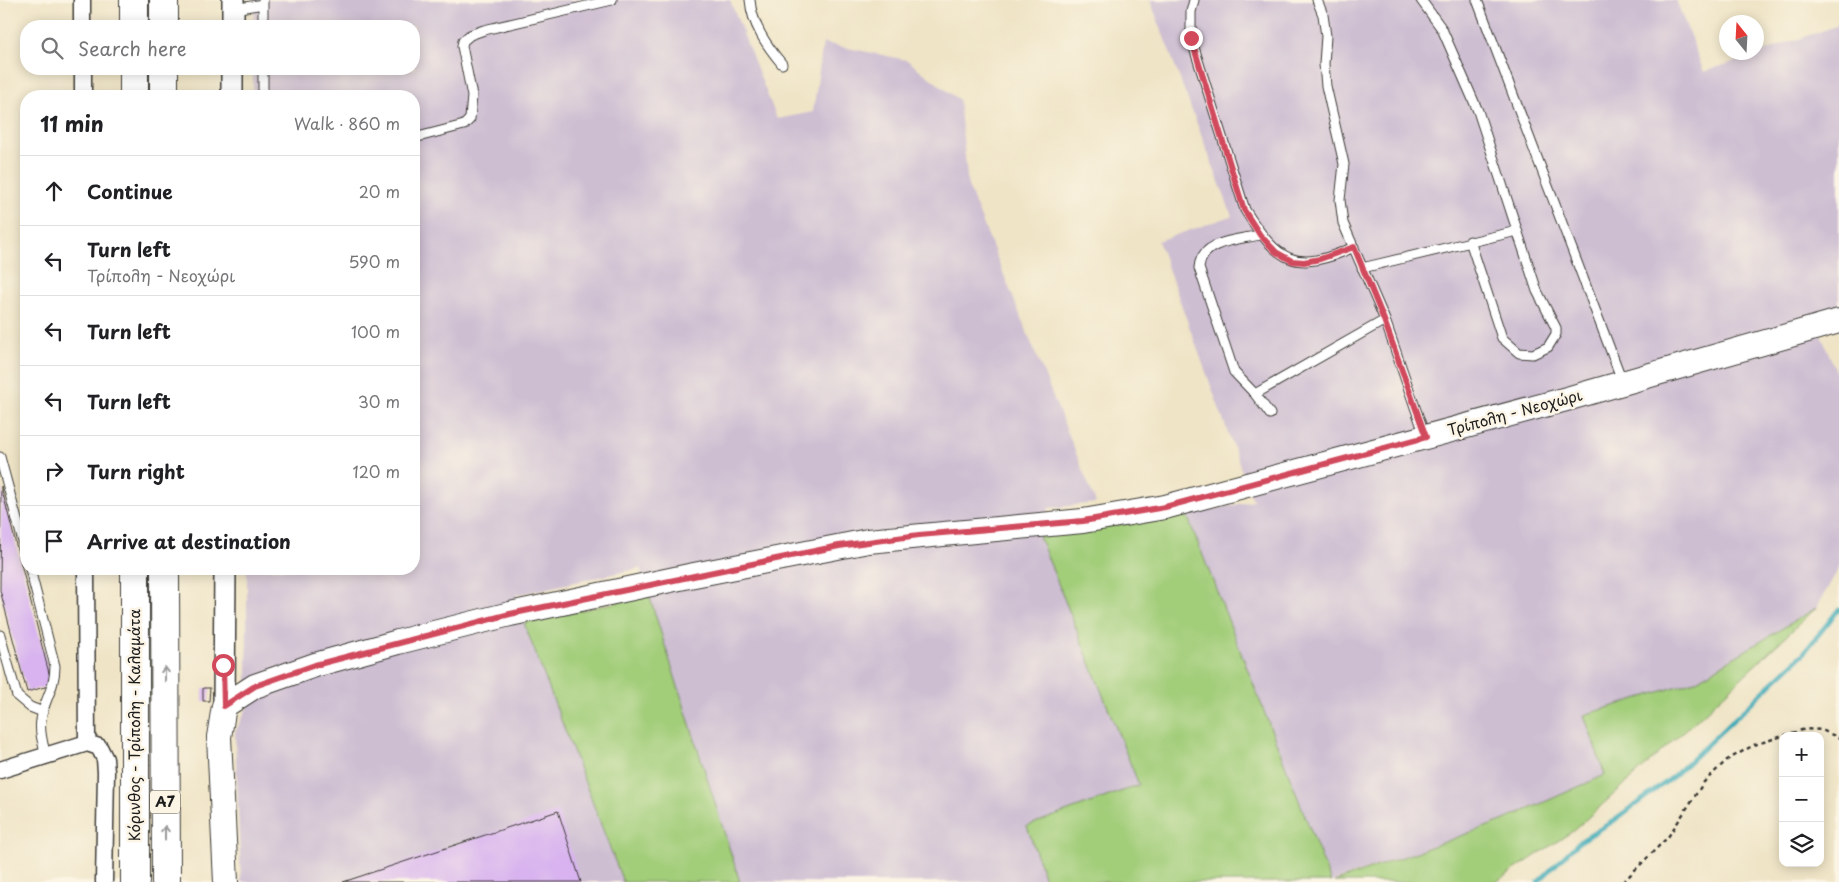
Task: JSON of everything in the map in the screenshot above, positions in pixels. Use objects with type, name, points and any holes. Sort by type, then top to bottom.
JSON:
[{"type":"highway","points":[[134,0],[134,20]]},
{"type":"highway","points":[[164,0],[164,20]]},
{"type":"highway","points":[[134,75],[134,90]]},
{"type":"highway","points":[[164,75],[164,90]]},
{"type":"highway","name":"Κόρινθος - Τρίπολη - Καλαμάτα","points":[[135,575],[135,882]]},
{"type":"highway","name":"Κόρινθος - Τρίπολη - Καλαμάτα","points":[[165,575],[166,882]]},
{"type":"main road","name":"Τρίπολη - Νεοχώρι","points":[[224,706],[255,686],[315,665],[510,614],[839,546],[919,535],[1083,521],[1165,507],[1623,383],[1839,321]]},
{"type":"main road","points":[[224,706],[219,736],[226,882]]},
{"type":"street","points":[[82,0],[82,20]]},
{"type":"street","points":[[83,75],[83,90]]},
{"type":"street","points":[[232,75],[232,90]]},
{"type":"street","points":[[86,575],[87,743]]},
{"type":"street","points":[[224,706],[225,575]]},
{"type":"street","points":[[0,770],[87,743],[99,747],[105,759],[104,882]]},
{"type":"lane","points":[[420,137],[437,134],[464,125],[470,119],[472,96],[462,46],[463,41],[470,35],[498,26],[612,0]]},
{"type":"lane","points":[[750,0],[751,12],[767,47],[782,64]]},
{"type":"lane","points":[[1194,0],[1191,12],[1191,38],[1244,210],[1260,235],[1276,252],[1292,261],[1304,262],[1320,259],[1354,247]]},
{"type":"lane","points":[[1317,0],[1326,36],[1324,64],[1326,86],[1344,164],[1340,200],[1342,216],[1384,320],[1426,437]]},
{"type":"lane","points":[[1421,0],[1442,28],[1478,111],[1537,291],[1556,328],[1556,334],[1548,347],[1532,354],[1519,353],[1502,338],[1470,241]]},
{"type":"lane","points":[[1477,0],[1623,383]]},
{"type":"lane","points":[[233,12],[263,2],[263,20]]},
{"type":"lane","points":[[263,75],[263,90]]},
{"type":"lane","points":[[1362,268],[1517,231]]},
{"type":"lane","points":[[1260,235],[1214,245],[1205,251],[1200,258],[1199,268],[1234,372],[1255,394],[1270,414]]},
{"type":"lane","points":[[1255,394],[1384,320]]},
{"type":"lane","points":[[0,457],[20,531]]},
{"type":"lane","points":[[32,575],[55,666],[55,681],[43,712],[41,730],[46,756]]},
{"type":"lane","points":[[0,635],[17,696],[30,707],[43,712]]},
{"type":"path","points":[[1623,882],[1668,837],[1704,782],[1727,760],[1754,745],[1805,729],[1822,730],[1839,738]]},
{"type":"shaded area","points":[[254,0],[730,0],[777,119],[813,112],[823,43],[907,60],[959,100],[968,186],[1096,503],[1049,508],[1039,537],[1140,785],[1027,826],[1046,882],[740,882],[640,568],[516,595],[623,882],[241,882],[235,732],[247,708],[247,575],[420,575],[420,90],[253,90],[253,75],[420,75],[420,20],[254,20]]},
{"type":"shaded area","points":[[1150,0],[1676,0],[1704,72],[1738,60],[1764,60],[1764,51],[1839,25],[1839,306],[1813,315],[1839,379],[1839,568],[1816,608],[1695,681],[1585,715],[1605,775],[1502,821],[1331,882],[1187,515],[1253,501],[1158,241],[1232,216]]},
{"type":"green space","points":[[1187,515],[1331,882],[1046,882],[1027,826],[1139,785],[1039,536]]},
{"type":"green space","points":[[147,575],[153,575],[151,724],[147,684]]},
{"type":"green space","points":[[649,595],[740,882],[623,882],[524,623]]},
{"type":"green space","points":[[1816,608],[1701,716],[1573,831],[1496,882],[1334,882],[1502,821],[1605,775],[1584,715],[1695,681]]},
{"type":"building","points":[[1,486],[20,560],[20,575],[24,575],[52,685],[27,692],[0,590]]},
{"type":"building","points":[[203,688],[210,688],[209,701],[203,701]]},
{"type":"building","points":[[558,811],[581,882],[343,882]]},
{"type":"waterway","points":[[1538,882],[1579,842],[1615,820],[1674,776],[1803,654],[1839,609]]},
{"type":"route","points":[[223,665],[224,706],[255,686],[315,665],[510,614],[786,556],[868,541],[1083,521],[1126,515],[1246,487],[1426,437],[1384,320],[1354,247],[1320,259],[1304,262],[1292,261],[1276,252],[1260,235],[1244,210],[1191,38]]}]
